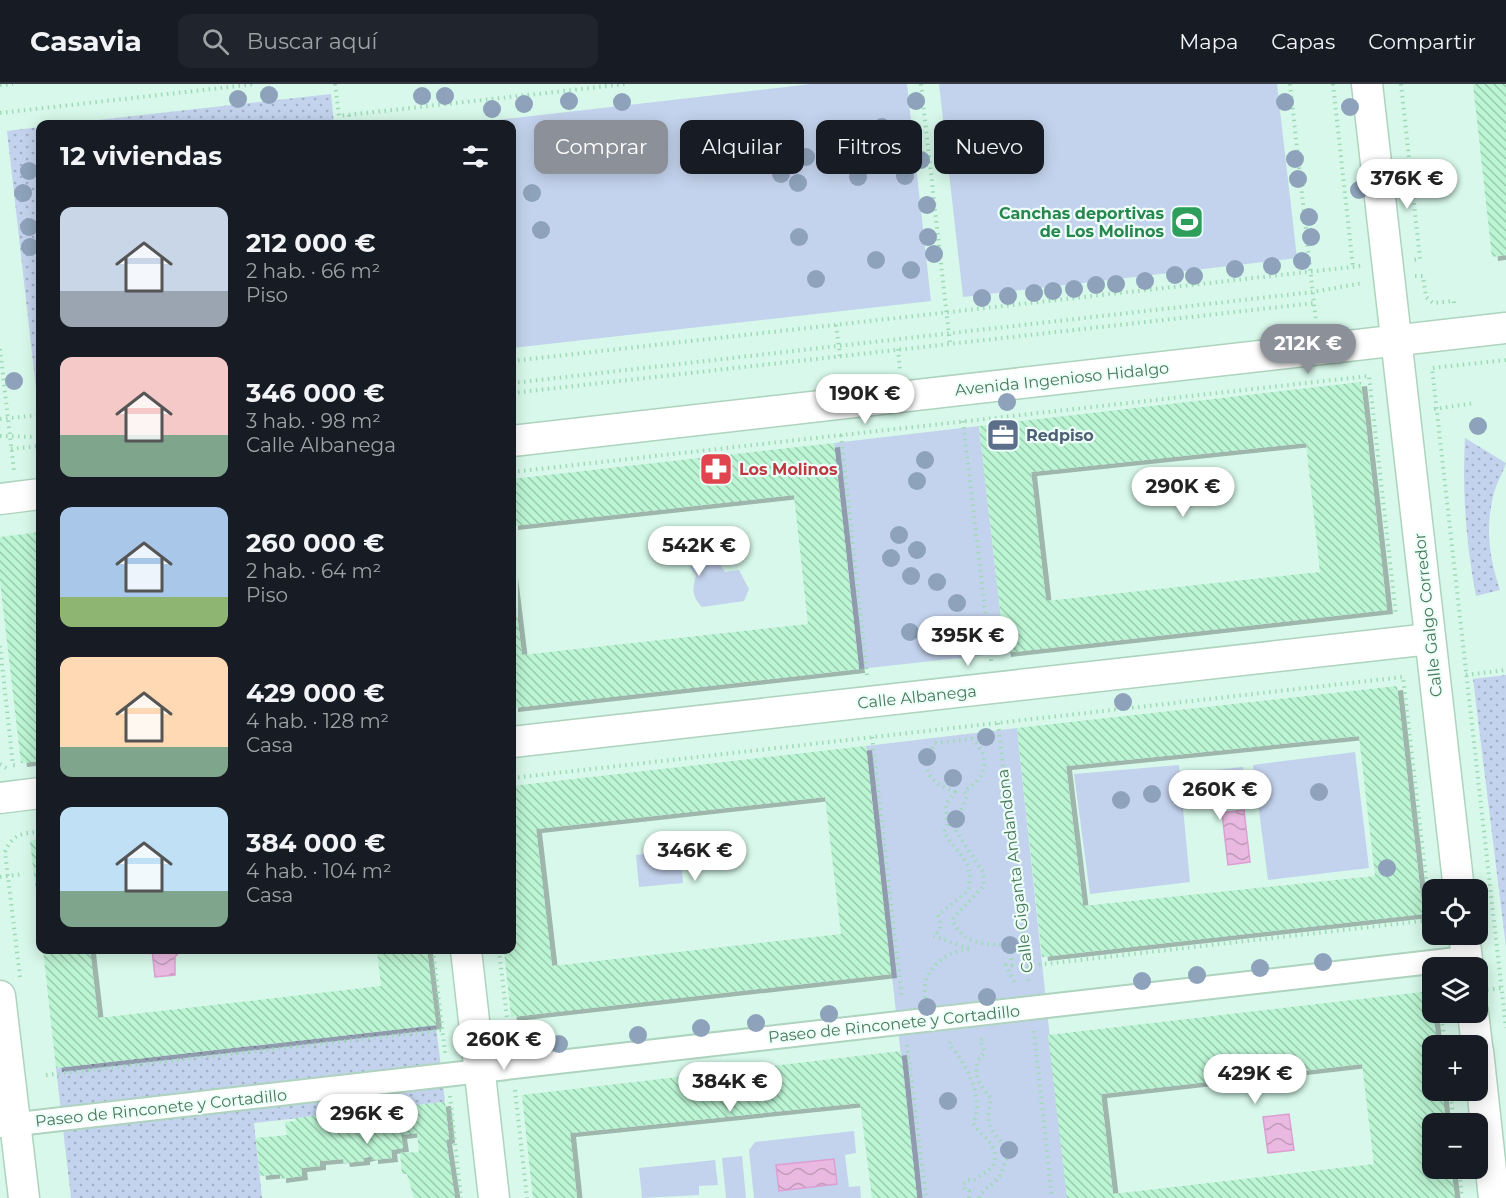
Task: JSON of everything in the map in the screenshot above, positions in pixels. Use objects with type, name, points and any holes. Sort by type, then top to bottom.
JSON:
[{"type":"street","name":"Calle Galgo Corredor","points":[[1367,84],[1397,268],[1398,341],[1457,879]]},
{"type":"street","name":"Avenida Ingenioso Hidalgo","points":[[516,441],[1506,328]]},
{"type":"street","name":"Calle Albanega","points":[[516,742],[1430,639]]},
{"type":"street","points":[[0,798],[36,785]]},
{"type":"street","name":"Paseo de Rinconete y Cortadillo","points":[[1450,957],[1466,953]]},
{"type":"street","points":[[466,954],[494,1198]]},
{"type":"street","name":"Paseo de Rinconete y Cortadillo","points":[[8,1125],[1422,963]]},
{"type":"street","points":[[10,989],[8,1125],[24,1198]]},
{"type":"street","points":[[1483,1101],[1494,1198]]},
{"type":"path","points":[[0,86],[13,84]]},
{"type":"path","points":[[0,113],[256,84]]},
{"type":"path","points":[[335,84],[339,116],[626,84]]},
{"type":"path","points":[[921,84],[950,344]]},
{"type":"path","points":[[1290,84],[1323,381]]},
{"type":"path","points":[[1333,84],[1353,267]]},
{"type":"path","points":[[516,383],[1313,292],[1353,284],[1420,259],[1401,84]]},
{"type":"path","points":[[349,115],[350,120]]},
{"type":"path","points":[[516,362],[1353,267],[1397,268],[1423,276],[1426,297],[1433,303],[1454,301],[1457,334]]},
{"type":"path","points":[[516,393],[1315,303]]},
{"type":"path","points":[[836,325],[840,356]]},
{"type":"path","points":[[0,349],[11,449],[19,497]]},
{"type":"path","points":[[1506,360],[1432,369],[1506,1028]]},
{"type":"path","points":[[516,472],[1369,376],[1396,616],[1385,617]]},
{"type":"path","points":[[1429,410],[1475,403]]},
{"type":"path","points":[[0,419],[36,415]]},
{"type":"path","points":[[963,421],[991,661]]},
{"type":"path","points":[[841,435],[867,675]]},
{"type":"path","points":[[0,436],[36,436]]},
{"type":"path","points":[[11,449],[36,446]]},
{"type":"path","points":[[0,646],[14,765],[36,785]]},
{"type":"path","points":[[979,662],[1002,660]]},
{"type":"path","points":[[1466,675],[1506,670]]},
{"type":"path","points":[[855,676],[878,674]]},
{"type":"path","points":[[516,778],[1403,677],[1426,879]]},
{"type":"path","name":"Calle Giganta Andandona","points":[[998,723],[1052,1198]]},
{"type":"path","points":[[872,737],[926,1198]]},
{"type":"path","points":[[964,791],[978,782],[984,767],[982,749],[972,739],[935,743],[927,757],[928,773],[937,785],[955,792],[946,804],[947,825],[944,832],[952,846],[969,866],[971,875],[968,891],[938,915],[941,923],[939,932],[933,936],[971,949],[954,951],[943,957],[930,973],[924,990],[932,1019],[953,1037],[949,1044],[962,1060],[978,1100],[978,1114],[973,1123],[979,1133],[993,1143],[996,1151],[992,1168],[974,1180],[968,1180],[963,1184],[965,1190],[969,1191],[969,1198]]},
{"type":"path","points":[[0,764],[36,785]]},
{"type":"path","points":[[10,989],[8,876],[5,852],[10,840],[20,834],[36,832]]},
{"type":"path","points":[[0,877],[24,874]]},
{"type":"path","points":[[1027,966],[1422,922]]},
{"type":"path","points":[[46,1075],[442,1030]]},
{"type":"path","points":[[1460,1179],[1462,1198]]},
{"type":"shaded area","points":[[0,84],[1506,84],[1506,1198],[0,1198]]},
{"type":"shaded area","points":[[811,84],[907,84],[911,120],[816,120],[816,174],[917,174],[931,301],[516,348],[516,120],[498,120]]},
{"type":"shaded area","name":"Canchas deportivas de Los Molinos","points":[[939,84],[1277,84],[1297,258],[963,297],[949,174],[1044,174],[1044,120],[943,120]]},
{"type":"shaded area","points":[[331,94],[334,120],[98,120]]},
{"type":"shaded area","points":[[36,127],[36,388],[7,131]]},
{"type":"shaded area","points":[[979,426],[1005,653],[859,669],[834,443]]},
{"type":"shaded area","points":[[1465,438],[1506,463],[1494,493],[1489,530],[1493,566],[1500,590],[1476,596],[1466,518]]},
{"type":"shaded area","points":[[715,557],[725,572],[739,570],[749,589],[744,601],[702,607],[696,599],[694,589],[696,576],[690,567]]},
{"type":"shaded area","points":[[1506,675],[1506,947],[1473,679]]},
{"type":"shaded area","points":[[1017,728],[1067,1198],[917,1198],[866,746]]},
{"type":"shaded area","points":[[1355,752],[1369,868],[1268,880],[1253,765]]},
{"type":"shaded area","points":[[1179,765],[1190,882],[1090,894],[1074,774]]},
{"type":"shaded area","points":[[1243,767],[1247,796],[1190,802],[1188,782],[1194,780],[1193,772]]},
{"type":"shaded area","points":[[680,850],[683,883],[639,887],[636,855]]},
{"type":"shaded area","points":[[436,1025],[445,1102],[254,1123],[262,1198],[71,1198],[56,1068]]},
{"type":"shaded area","points":[[854,1131],[856,1153],[845,1155],[849,1187],[860,1186],[861,1198],[754,1198],[749,1150],[755,1142]]},
{"type":"shaded area","points":[[742,1156],[746,1198],[726,1198],[722,1158]]},
{"type":"shaded area","points":[[715,1160],[718,1185],[699,1186],[699,1195],[642,1198],[639,1168]]},
{"type":"water","points":[[1244,810],[1250,862],[1228,865],[1222,813]]},
{"type":"water","points":[[152,954],[178,954],[175,957],[175,975],[155,977]]},
{"type":"water","points":[[1289,1114],[1294,1150],[1268,1153],[1263,1117]]},
{"type":"water","points":[[834,1159],[837,1184],[779,1191],[776,1165]]},
{"type":"building","points":[[1473,84],[1506,84],[1506,255],[1492,257]]},
{"type":"building","points":[[1361,382],[1387,610],[1005,653],[979,426]],"holes":[[[1306,443],[1320,572],[1046,601],[1031,472]]]},
{"type":"building","points":[[834,443],[859,669],[516,708],[516,606],[522,655],[808,624],[794,495],[516,526],[516,479]]},
{"type":"building","points":[[36,532],[36,761],[21,763],[0,581],[0,537]]},
{"type":"building","points":[[1397,686],[1422,914],[1042,957],[1017,728]],"holes":[[[1359,736],[1375,876],[1083,906],[1066,766]]]},
{"type":"building","points":[[866,746],[891,974],[511,1017],[504,954],[516,954],[516,786]],"holes":[[[825,797],[841,934],[552,966],[536,829]]]},
{"type":"building","points":[[36,840],[36,892],[30,841]]},
{"type":"building","points":[[43,954],[90,954],[98,1018],[381,986],[377,954],[427,954],[436,1025],[56,1068]]},
{"type":"building","points":[[1422,992],[1422,1023],[1434,1023],[1436,1035],[1422,1035],[1422,1101],[1443,1101],[1445,1113],[1422,1113],[1422,1179],[1452,1179],[1455,1198],[1067,1198],[1048,1035]],"holes":[[[1274,1062],[1275,1074],[1362,1064],[1374,1164],[1113,1194],[1101,1094],[1225,1080],[1224,1067]]]},
{"type":"building","points":[[901,1051],[917,1198],[872,1198],[860,1103],[570,1133],[577,1198],[533,1198],[522,1095]]},
{"type":"building","points":[[445,1102],[449,1139],[446,1140],[455,1198],[414,1198],[407,1174],[402,1174],[400,1153],[419,1152],[417,1133],[401,1135],[403,1148],[391,1150],[392,1158],[372,1160],[372,1156],[364,1158],[364,1161],[344,1163],[343,1159],[320,1161],[320,1166],[301,1168],[302,1176],[280,1179],[280,1174],[260,1176],[256,1138],[287,1135],[285,1122],[296,1121],[295,1118],[358,1111],[358,1114],[367,1113],[367,1110]]},
{"type":"place","name":"Canchas deportivas de Los Molinos","points":[[1187,222]]},
{"type":"place","name":"Redpiso","points":[[1003,435]]},
{"type":"place","name":"Los Molinos","points":[[716,469]]}]
